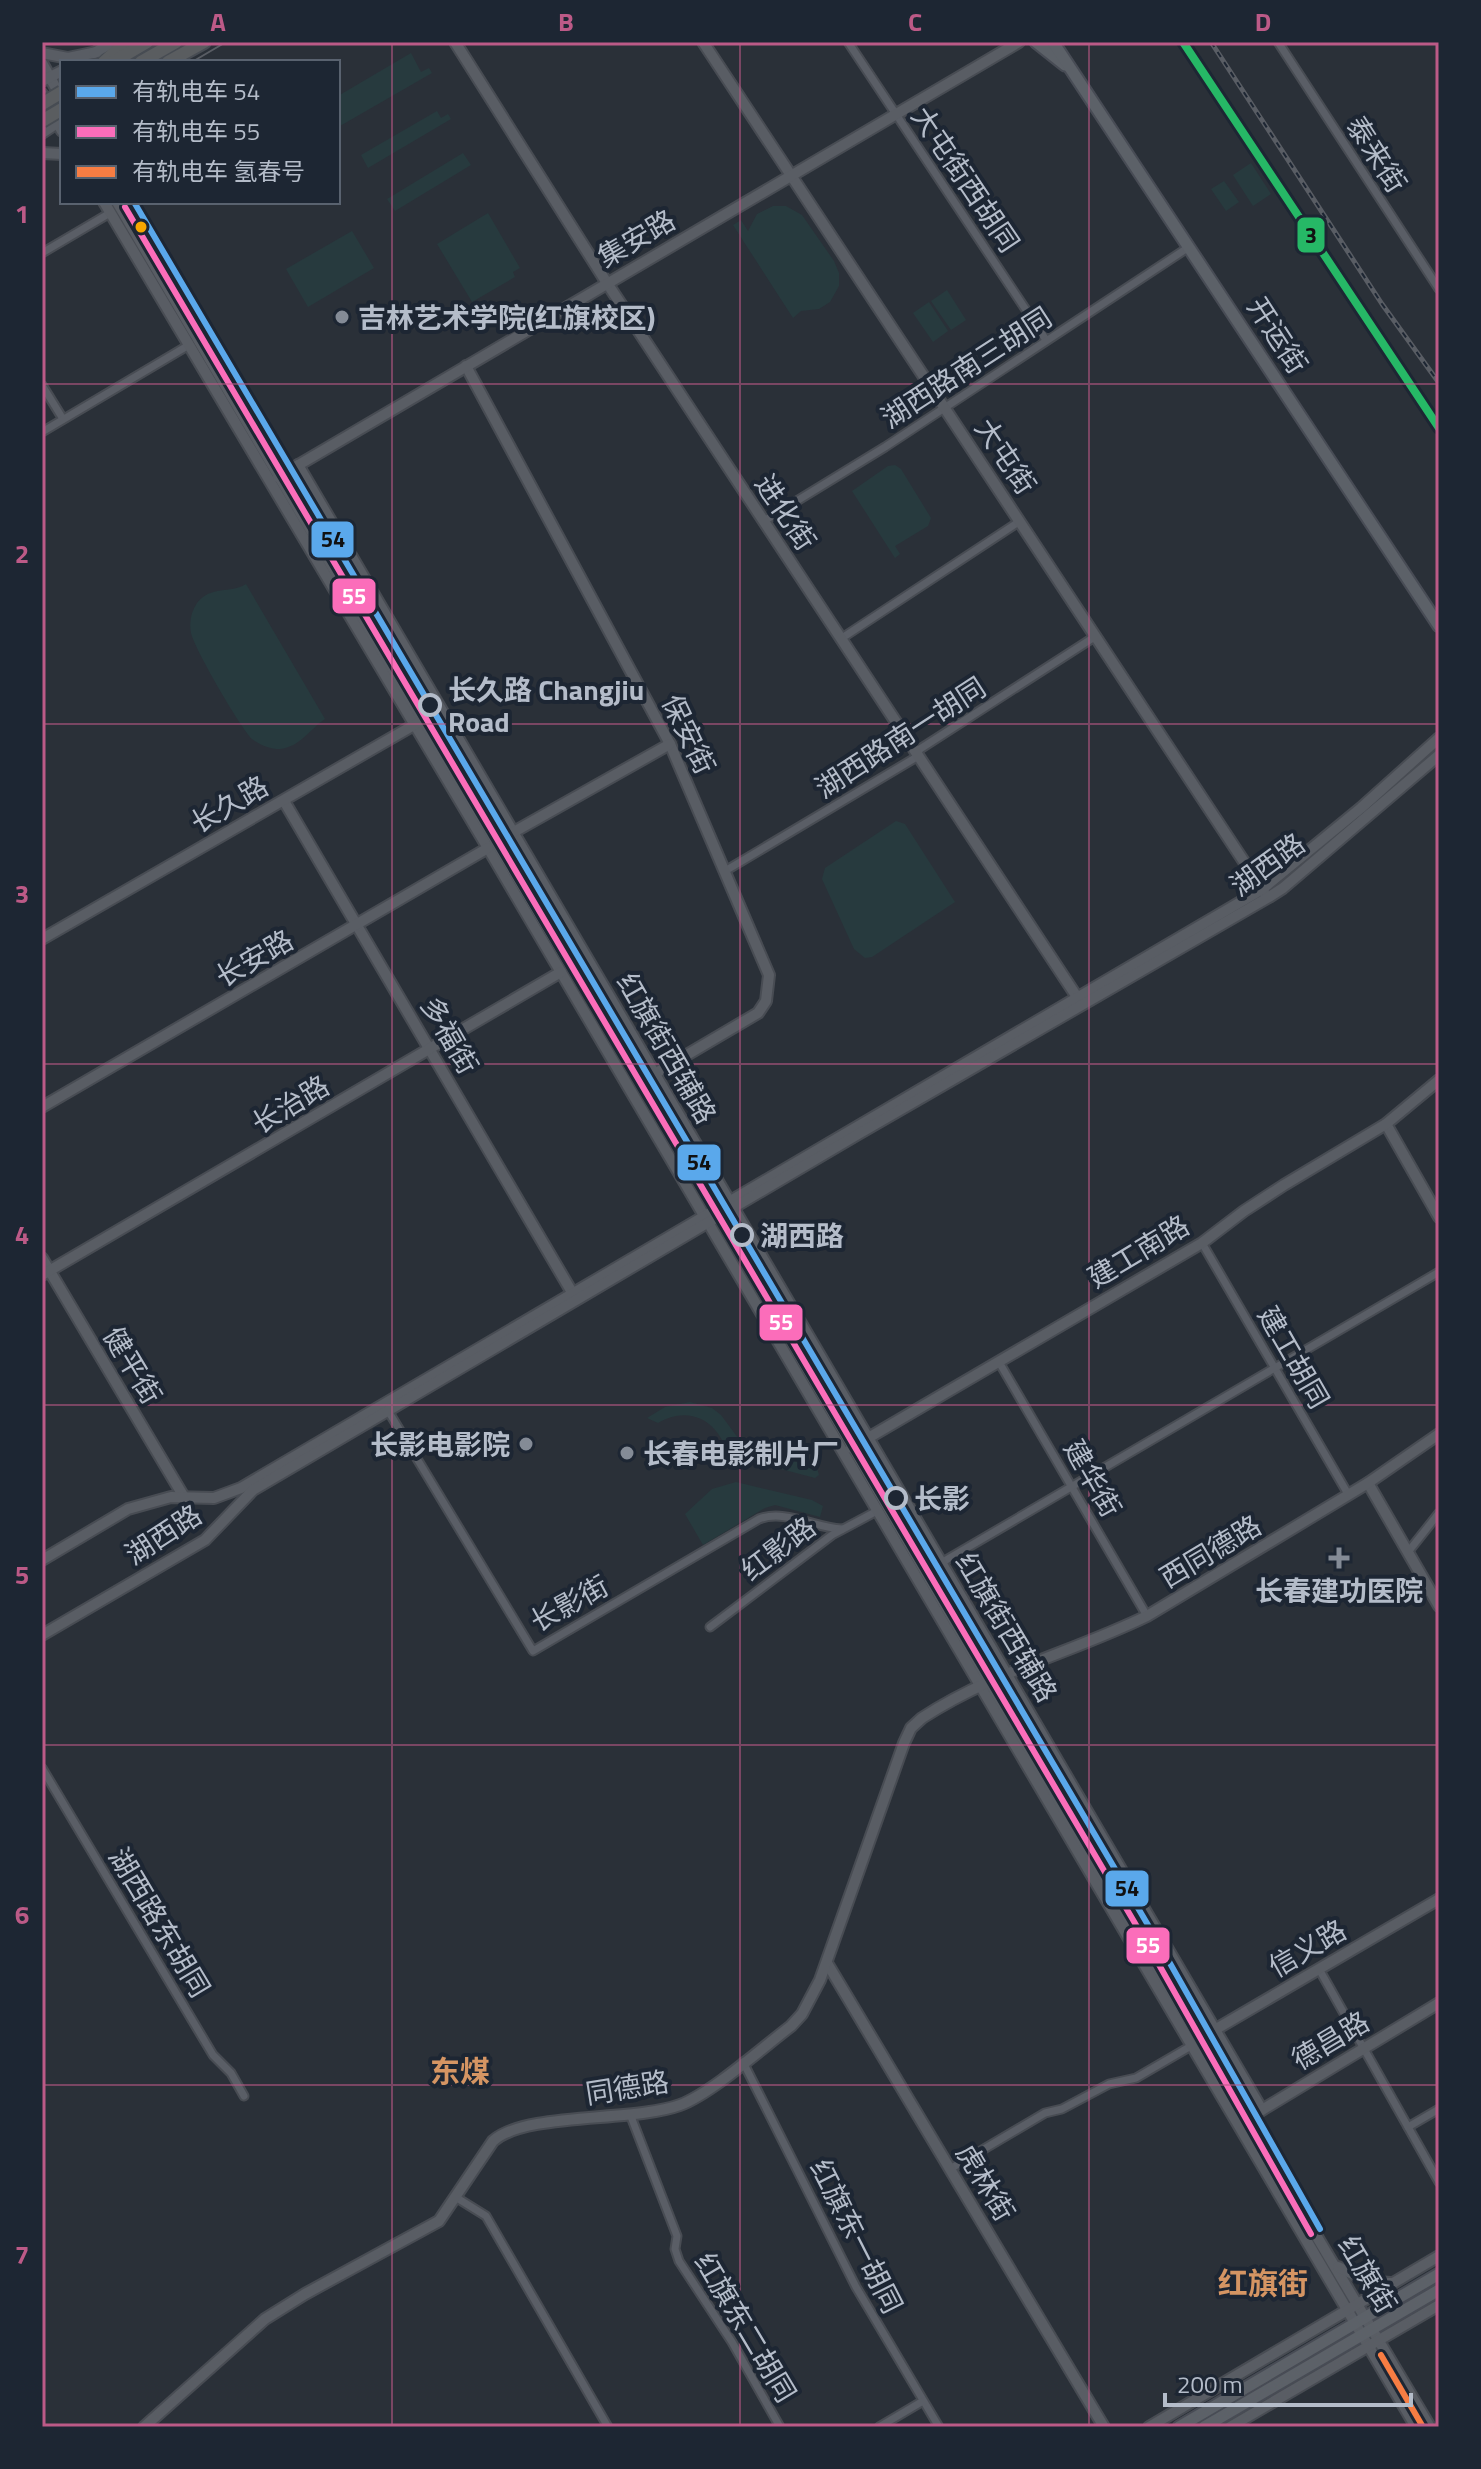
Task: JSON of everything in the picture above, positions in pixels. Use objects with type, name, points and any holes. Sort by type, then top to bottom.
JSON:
[{"type":"highway","points":[[100,57],[126,42]]},
{"type":"highway","points":[[116,60],[147,42]]},
{"type":"highway","points":[[144,60],[176,42]]},
{"type":"highway","points":[[172,60],[204,42]]},
{"type":"highway","points":[[42,104],[60,93]]},
{"type":"highway","points":[[42,121],[60,110]]},
{"type":"main road","name":"开运街","points":[[1036,42],[1075,73]]},
{"type":"main road","name":"开运街","points":[[1053,42],[1439,626]]},
{"type":"main road","name":"开运街","points":[[1064,42],[1075,73]]},
{"type":"main road","points":[[1179,2427],[1439,2274]]},
{"type":"main road","points":[[1204,2427],[1371,2337],[1439,2290]]},
{"type":"street","points":[[42,53],[68,58],[100,57],[113,42]]},
{"type":"street","points":[[164,60],[194,42]]},
{"type":"street","name":"进化街","points":[[455,42],[607,283],[1080,1001]]},
{"type":"street","name":"大屯街","points":[[703,42],[1265,893]]},
{"type":"street","name":"大屯街西胡同","points":[[848,42],[1046,340]]},
{"type":"street","name":"集安路","points":[[278,477],[1019,42]]},
{"type":"street","name":"泰来街","points":[[1278,42],[1439,289]]},
{"type":"street","points":[[42,63],[46,79],[60,96]]},
{"type":"street","points":[[42,94],[60,125],[42,133]]},
{"type":"street","name":"红旗街","points":[[105,204],[492,845],[640,1082],[711,1217],[979,1686],[1371,2337],[1430,2427]]},
{"type":"street","name":"红旗街","points":[[118,204],[418,721]]},
{"type":"street","points":[[42,253],[110,213]]},
{"type":"street","name":"湖西路南三胡同","points":[[764,521],[1190,246]]},
{"type":"street","points":[[42,432],[189,345]]},
{"type":"street","name":"保安街","points":[[466,366],[670,744],[769,975],[766,1001],[758,1013],[640,1082]]},
{"type":"street","points":[[42,385],[63,419]]},
{"type":"street","name":"红旗街西辅路","points":[[298,465],[1262,2110]]},
{"type":"street","points":[[842,638],[1020,521]]},
{"type":"street","name":"湖西路南一胡同","points":[[725,871],[915,758],[920,749],[1096,636]]},
{"type":"street","name":"长久路","points":[[42,939],[440,710]]},
{"type":"street","name":"湖西路","points":[[42,1560],[128,1509],[163,1499],[214,1498],[241,1488],[387,1408],[1265,893],[1439,738]]},
{"type":"street","name":"长安路","points":[[42,1107],[670,744]]},
{"type":"street","name":"湖西路","points":[[1265,893],[1283,888],[1439,755]]},
{"type":"street","name":"多福街","points":[[284,801],[573,1294]]},
{"type":"street","name":"红旗街","points":[[492,845],[561,972],[991,1681],[1195,2043],[1247,2119],[1335,2265],[1353,2307]]},
{"type":"street","name":"长治路","points":[[46,1273],[561,972]]},
{"type":"street","name":"建工南路","points":[[851,1448],[1202,1243],[1264,1198],[1386,1124],[1439,1080]]},
{"type":"street","points":[[1386,1124],[1439,1217]]},
{"type":"street","name":"湖西路","points":[[42,1635],[205,1540],[253,1490],[573,1294],[711,1217]]},
{"type":"street","name":"建工胡同","points":[[1202,1243],[1348,1494]]},
{"type":"street","name":"健平街","points":[[42,1258],[46,1273],[184,1497]]},
{"type":"street","points":[[941,1563],[1439,1272]]},
{"type":"street","name":"建华街","points":[[999,1362],[1147,1616]]},
{"type":"street","name":"长影街","points":[[387,1408],[533,1651],[759,1519],[779,1516],[826,1529],[842,1529]]},
{"type":"street","name":"西同德路","points":[[991,1681],[1006,1672],[1117,1631],[1147,1616],[1368,1483],[1439,1434]]},
{"type":"street","points":[[1368,1483],[1439,1606]]},
{"type":"street","name":"红影路","points":[[710,1627],[842,1529],[877,1511]]},
{"type":"street","points":[[1408,1552],[1439,1513]]},
{"type":"street","name":"同德路","points":[[144,2427],[265,2319],[439,2221],[493,2141],[502,2133],[681,2104],[791,2026],[802,2014],[827,1963],[911,1728],[939,1707],[991,1681]]},
{"type":"street","name":"湖西路东胡同","points":[[42,1768],[213,2055],[231,2073],[244,2096]]},
{"type":"street","name":"信义路","points":[[950,2169],[1045,2113],[1062,2109],[1109,2084],[1136,2078],[1438,1902]]},
{"type":"street","name":"虎林街","points":[[827,1963],[1104,2427]]},
{"type":"street","points":[[1319,1969],[1439,2182]]},
{"type":"street","name":"德昌路","points":[[1247,2119],[1439,2003]]},
{"type":"street","name":"红旗东一胡同","points":[[743,2062],[856,2287],[939,2427]]},
{"type":"street","points":[[1408,2127],[1439,2109]]},
{"type":"street","name":"红旗东二胡同","points":[[630,2114],[677,2236],[675,2249],[679,2261],[732,2342],[780,2427]]},
{"type":"street","points":[[457,2198],[486,2216],[608,2427]]},
{"type":"street","points":[[1149,2427],[1439,2256]]},
{"type":"street","points":[[1335,2265],[1367,2281],[1392,2283]]},
{"type":"street","points":[[1230,2427],[1371,2337],[1439,2305]]},
{"type":"street","name":"红旗街","points":[[1371,2337],[1416,2427]]},
{"type":"street","points":[[879,2427],[923,2401]]},
{"type":"green space","points":[[411,53],[421,72],[429,68],[432,73],[340,126],[340,95]]},
{"type":"green space","points":[[437,111],[441,118],[448,114],[451,119],[368,168],[361,155]]},
{"type":"green space","points":[[463,153],[471,165],[395,211],[387,199]]},
{"type":"green space","points":[[1251,163],[1271,194],[1253,206],[1233,175]]},
{"type":"green space","points":[[1224,181],[1239,202],[1226,211],[1211,189]]},
{"type":"green space","points":[[773,206],[786,206],[802,215],[839,273],[839,286],[830,302],[819,309],[801,311],[793,318],[733,225],[741,220],[748,231],[757,214]]},
{"type":"green space","points":[[488,213],[520,268],[513,272],[515,277],[472,302],[437,244]]},
{"type":"green space","points":[[352,231],[374,268],[308,307],[286,269]]},
{"type":"green space","points":[[947,290],[966,320],[951,330],[931,301]]},
{"type":"green space","points":[[929,302],[948,331],[933,342],[913,313]]},
{"type":"green space","points":[[895,465],[901,469],[931,518],[928,526],[895,546],[900,554],[895,558],[852,491],[888,466]]},
{"type":"green space","points":[[246,584],[325,719],[287,748],[269,747],[252,739],[218,687],[191,633],[192,614],[202,597]]},
{"type":"green space","points":[[896,821],[905,824],[955,902],[872,957],[865,958],[854,949],[822,879],[825,868]]},
{"type":"green space","points":[[690,1402],[712,1408],[721,1415],[744,1446],[817,1468],[819,1475],[815,1478],[735,1457],[716,1431],[696,1417],[681,1415],[658,1423],[647,1418],[665,1407]]},
{"type":"green space","points":[[736,1482],[812,1500],[823,1506],[820,1517],[775,1505],[703,1545],[685,1514],[712,1489]]},
{"type":"tram line","points":[[195,60],[226,42]]},
{"type":"tram line","points":[[129,204],[428,716],[646,1079],[858,1444],[915,1535],[1153,1945],[1315,2233]]},
{"type":"tram line","name":"54","points":[[135,204],[1158,1942],[1320,2229]]},
{"type":"tram line","name":"55","points":[[125,207],[1149,1947],[1311,2234]]},
{"type":"tram line","name":"氢春号","points":[[1381,2355],[1423,2427]]},
{"type":"railway","points":[[1211,42],[1382,304],[1439,383]]},
{"type":"transit line","name":"3","points":[[1183,42],[1439,428]]},
{"type":"place","name":"吉林艺术学院(红旗校区)","points":[[342,317]]},
{"type":"place","name":"长久路 Changjiu Road","points":[[430,705]]},
{"type":"place","name":"湖西路","points":[[742,1235]]},
{"type":"place","name":"长影电影院","points":[[526,1444]]},
{"type":"place","name":"长春电影制片厂","points":[[627,1453]]},
{"type":"place","name":"长影","points":[[896,1498]]},
{"type":"place","name":"长春建功医院","points":[[1339,1558]]},
{"type":"district","name":"东煤","points":[[460,2071]]},
{"type":"district","name":"红旗街","points":[[1263,2283]]}]
